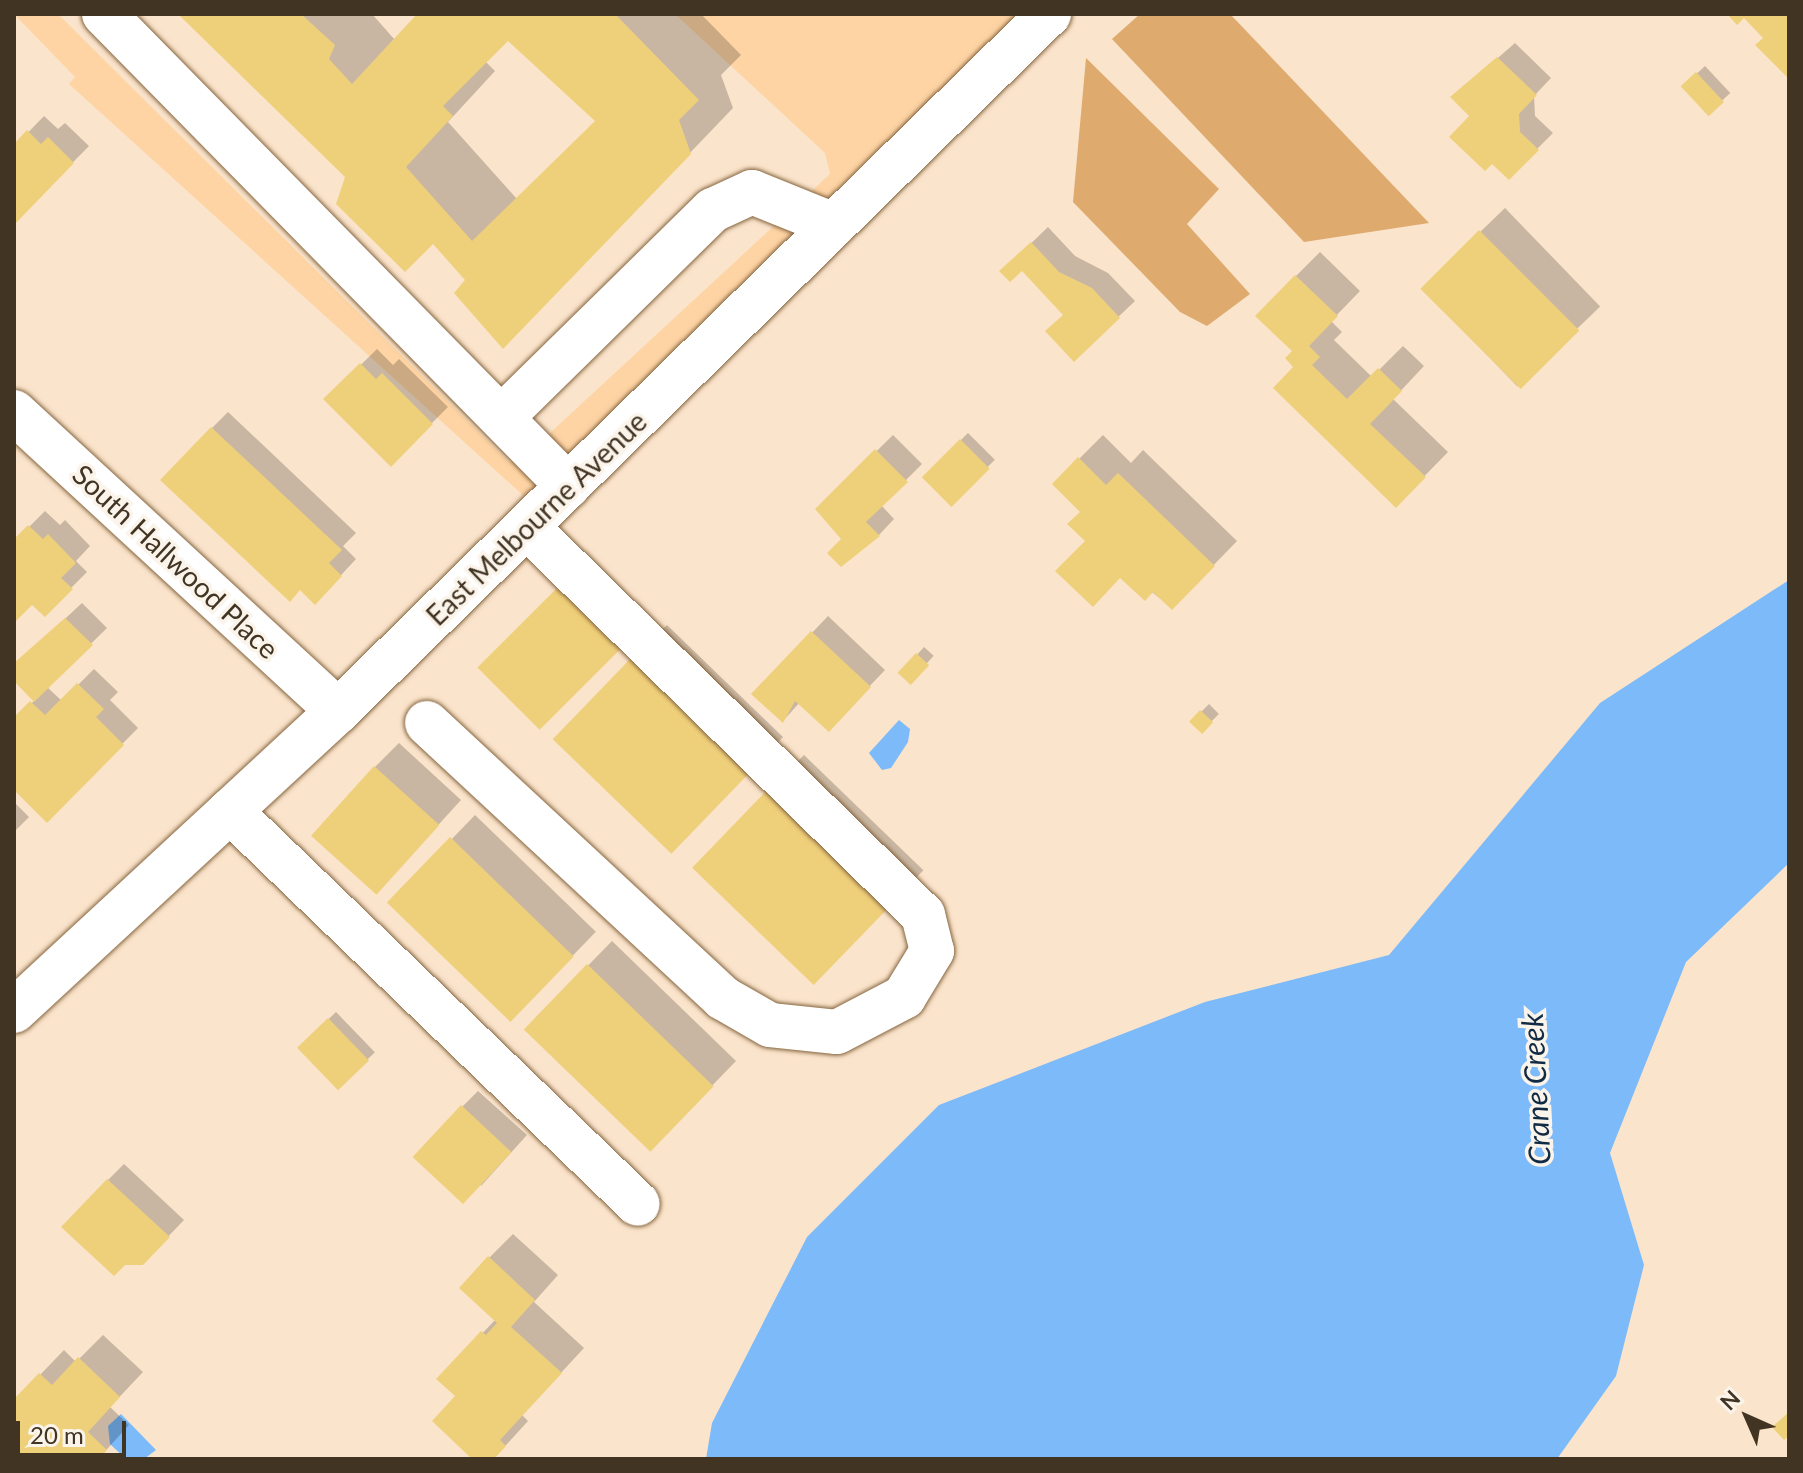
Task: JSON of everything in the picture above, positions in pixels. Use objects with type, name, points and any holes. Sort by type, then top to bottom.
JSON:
[{"type":"street","name":"East Melbourne Avenue","points":[[14,1011],[338,711],[1049,14]]},
{"type":"street","points":[[123,20],[568,486]]},
{"type":"street","points":[[502,417],[713,210],[752,192],[834,225]]},
{"type":"street","name":"South Hallwood Place","points":[[14,412],[338,711]]},
{"type":"street","points":[[427,723],[723,998],[770,1025],[837,1032],[904,997],[932,951],[923,915],[527,527]]},
{"type":"street","points":[[230,811],[638,1204]]},
{"type":"shaded area","points":[[14,14],[58,14],[509,462],[523,458],[830,174],[825,153],[675,14],[1018,14],[525,497],[69,84],[75,77]]},
{"type":"shaded area","points":[[1140,14],[1230,14],[1429,223],[1304,242],[1112,39]]},
{"type":"shaded area","points":[[1086,58],[1219,189],[1187,224],[1250,294],[1207,326],[1180,312],[1073,202]]},
{"type":"water","name":"Crane Creek","points":[[1789,580],[1789,863],[1686,962],[1610,1153],[1644,1265],[1616,1376],[1557,1459],[706,1459],[712,1423],[807,1237],[939,1105],[1205,1002],[1389,955],[1600,703]]},
{"type":"water","points":[[899,720],[910,729],[908,742],[891,768],[882,770],[869,753]]},
{"type":"water","points":[[121,1414],[156,1450],[144,1459],[126,1459],[110,1444],[108,1426]]},
{"type":"building","points":[[178,14],[301,14],[335,45],[329,59],[352,84],[417,14],[615,14],[699,100],[679,120],[691,154],[503,349],[454,293],[465,280],[433,244],[405,272],[336,204],[345,177]],"holes":[[[508,41],[595,121],[472,241],[406,167],[453,116],[443,106]]]},
{"type":"building","points":[[1727,14],[1789,14],[1789,79],[1755,45],[1763,38],[1744,18],[1737,25]]},
{"type":"building","points":[[1497,57],[1537,95],[1519,114],[1520,132],[1539,150],[1509,180],[1492,164],[1485,171],[1449,137],[1469,116],[1450,97]]},
{"type":"building","points":[[1696,72],[1724,102],[1709,116],[1681,86]]},
{"type":"building","points":[[27,130],[41,144],[48,137],[74,163],[14,225],[14,144]]},
{"type":"building","points":[[1479,230],[1579,330],[1521,389],[1420,289]]},
{"type":"building","points":[[1031,242],[1059,272],[1092,288],[1120,318],[1074,362],[1045,331],[1063,315],[1022,271],[1010,282],[999,271]]},
{"type":"building","points":[[1295,275],[1338,316],[1309,346],[1320,357],[1312,365],[1347,399],[1378,368],[1402,391],[1370,424],[1426,477],[1396,508],[1273,388],[1293,367],[1285,358],[1292,351],[1255,316]]},
{"type":"building","points":[[360,363],[376,379],[382,373],[433,424],[391,467],[323,399]]},
{"type":"building","points":[[211,427],[342,550],[329,563],[342,576],[315,605],[300,590],[290,602],[160,480]]},
{"type":"building","points":[[960,439],[990,469],[952,507],[922,477]]},
{"type":"building","points":[[875,449],[908,482],[866,522],[880,536],[841,567],[827,553],[841,539],[815,509]]},
{"type":"building","points":[[1078,457],[1106,485],[1118,473],[1215,566],[1172,610],[1153,592],[1145,601],[1120,578],[1093,607],[1055,571],[1085,541],[1067,524],[1080,512],[1052,484]]},
{"type":"building","points":[[28,525],[43,539],[48,534],[76,563],[61,578],[73,589],[45,617],[32,605],[14,623],[14,539]]},
{"type":"building","points":[[558,587],[620,649],[540,730],[477,668]]},
{"type":"building","points":[[65,618],[93,645],[34,702],[14,681],[14,663]]},
{"type":"building","points":[[811,631],[871,687],[829,732],[795,701],[783,723],[751,694]]},
{"type":"building","points":[[916,653],[929,665],[911,685],[898,673]]},
{"type":"building","points":[[634,655],[753,770],[671,854],[553,739]]},
{"type":"building","points":[[77,683],[104,709],[96,717],[124,745],[47,823],[14,790],[14,717],[30,701],[45,715]]},
{"type":"building","points":[[1200,710],[1213,722],[1202,734],[1189,722]]},
{"type":"building","points":[[374,766],[439,825],[376,895],[311,836]]},
{"type":"building","points":[[772,785],[894,902],[814,985],[692,868]]},
{"type":"building","points":[[450,837],[574,956],[511,1022],[387,902]]},
{"type":"building","points":[[587,964],[714,1086],[650,1152],[524,1029]]},
{"type":"building","points":[[328,1018],[369,1060],[338,1090],[297,1048]]},
{"type":"building","points":[[461,1105],[511,1152],[463,1204],[413,1157]]},
{"type":"building","points":[[107,1179],[170,1237],[143,1265],[125,1265],[114,1276],[61,1227]]},
{"type":"building","points":[[488,1256],[535,1300],[511,1327],[562,1373],[500,1440],[506,1446],[494,1459],[472,1459],[432,1421],[455,1396],[436,1379],[481,1331],[486,1335],[497,1323],[459,1288]]},
{"type":"building","points":[[78,1357],[120,1397],[88,1432],[107,1450],[99,1459],[14,1459],[14,1399],[39,1373],[52,1385]]},
{"type":"building","points":[[1789,1412],[1789,1436],[1784,1440],[1772,1427]]}]
